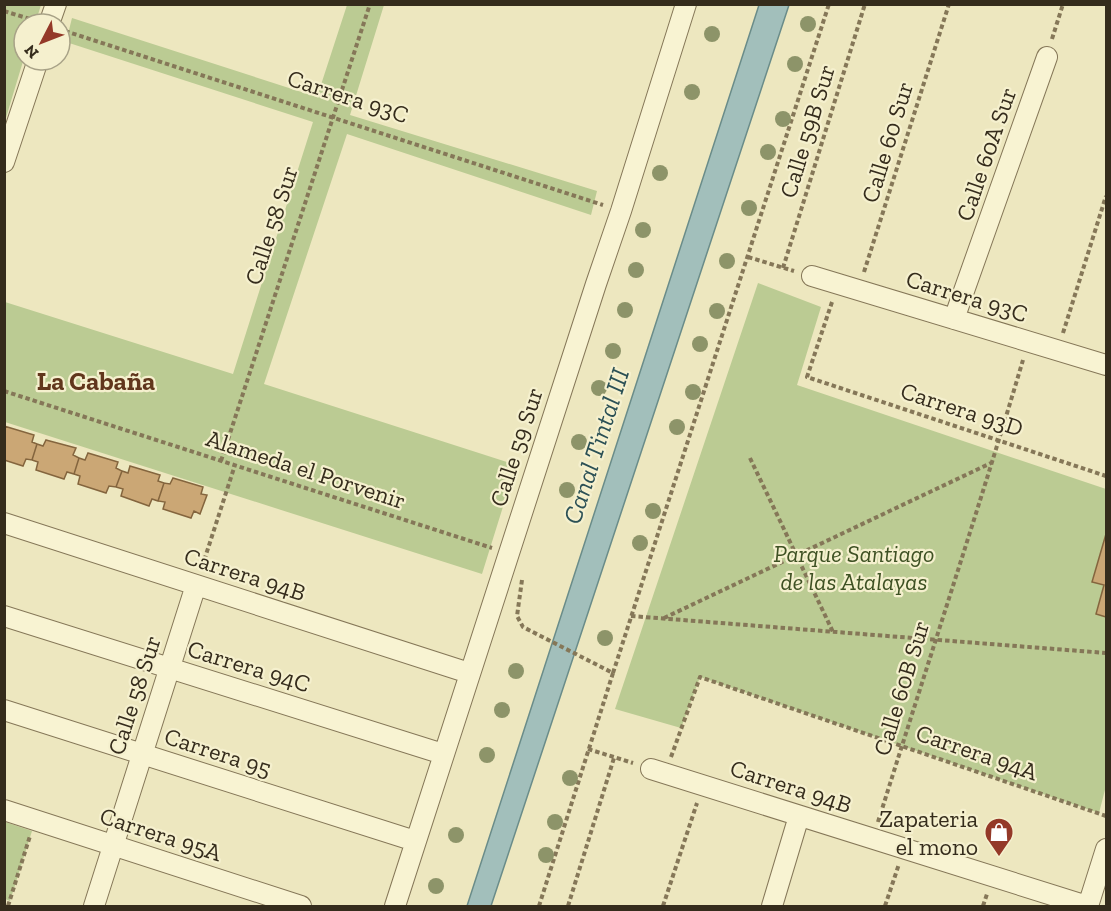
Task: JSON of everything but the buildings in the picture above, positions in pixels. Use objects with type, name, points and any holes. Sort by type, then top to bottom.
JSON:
[{"type":"street","name":"Calle 59 Sur","points":[[395,906],[686,4]]},
{"type":"street","name":"Calle 60A Sur","points":[[954,319],[1047,57]]},
{"type":"street","points":[[4,162],[34,72]]},
{"type":"street","name":"Carrera 93C","points":[[812,276],[1107,365]]},
{"type":"street","name":"Carrera 94B","points":[[4,523],[469,673]]},
{"type":"street","name":"Calle 58 Sur","points":[[94,906],[196,585]]},
{"type":"street","name":"Carrera 94C","points":[[4,616],[443,754]]},
{"type":"street","name":"Carrera 95","points":[[4,710],[415,841]]},
{"type":"street","name":"Carrera 94B","points":[[658,771],[1088,906]]},
{"type":"street","name":"Carrera 95A","points":[[4,810],[301,906]]},
{"type":"street","points":[[772,906],[799,816]]},
{"type":"street","points":[[1088,906],[1107,849]]},
{"type":"path","name":"Calle 58 Sur","points":[[221,460],[370,4]]},
{"type":"path","points":[[539,906],[829,4]]},
{"type":"path","name":"Calle 59B Sur","points":[[783,268],[865,4]]},
{"type":"path","name":"Calle 60 Sur","points":[[859,290],[949,4]]},
{"type":"path","points":[[1047,57],[1063,4]]},
{"type":"path","name":"Carrera 93C","points":[[72,33],[621,211]]},
{"type":"path","points":[[1057,350],[1107,195]]},
{"type":"path","points":[[748,257],[812,276]]},
{"type":"path","name":"Carrera 93D","points":[[838,284],[807,377],[1107,476]]},
{"type":"path","name":"Calle 60B Sur","points":[[873,839],[1028,342]]},
{"type":"path","name":"Alameda el Porvenir","points":[[4,391],[490,547],[507,556]]},
{"type":"path","points":[[750,458],[833,632]]},
{"type":"path","points":[[664,619],[992,462]]},
{"type":"path","points":[[196,585],[235,465]]},
{"type":"path","points":[[523,579],[518,616],[523,627],[613,673]]},
{"type":"path","points":[[631,616],[1107,653]]},
{"type":"path","name":"Carrera 94A","points":[[658,771],[700,677],[1107,816]]},
{"type":"path","points":[[588,749],[658,771]]},
{"type":"path","points":[[568,906],[615,758]]},
{"type":"path","points":[[663,906],[703,785]]},
{"type":"path","points":[[8,906],[35,820]]},
{"type":"path","points":[[885,906],[904,849]]},
{"type":"green space","points":[[5,4],[41,5],[39,12],[12,12],[12,72],[20,72],[5,121]]},
{"type":"green space","points":[[347,5],[384,5],[350,115],[597,191],[591,215],[347,134],[264,384],[516,465],[482,574],[5,422],[5,302],[233,374],[313,122],[72,44],[72,18],[317,97]]},
{"type":"green space","name":"Parque Santiago de las Atalayas","points":[[758,283],[821,307],[797,385],[1106,489],[1106,534],[1092,581],[1104,585],[1096,613],[1106,617],[1106,786],[1099,813],[700,677],[681,728],[615,709]]},
{"type":"green space","points":[[5,822],[32,831],[10,901],[5,899]]},
{"type":"water","points":[[759,5],[789,5],[491,906],[467,906]]},
{"type":"place","name":"Zapateria el mono","points":[[999,858]]},
{"type":"district","name":"La Cabaña","points":[[96,381]]},
{"type":"water label","name":"Canal Tintal III","points":[[596,446]]}]
